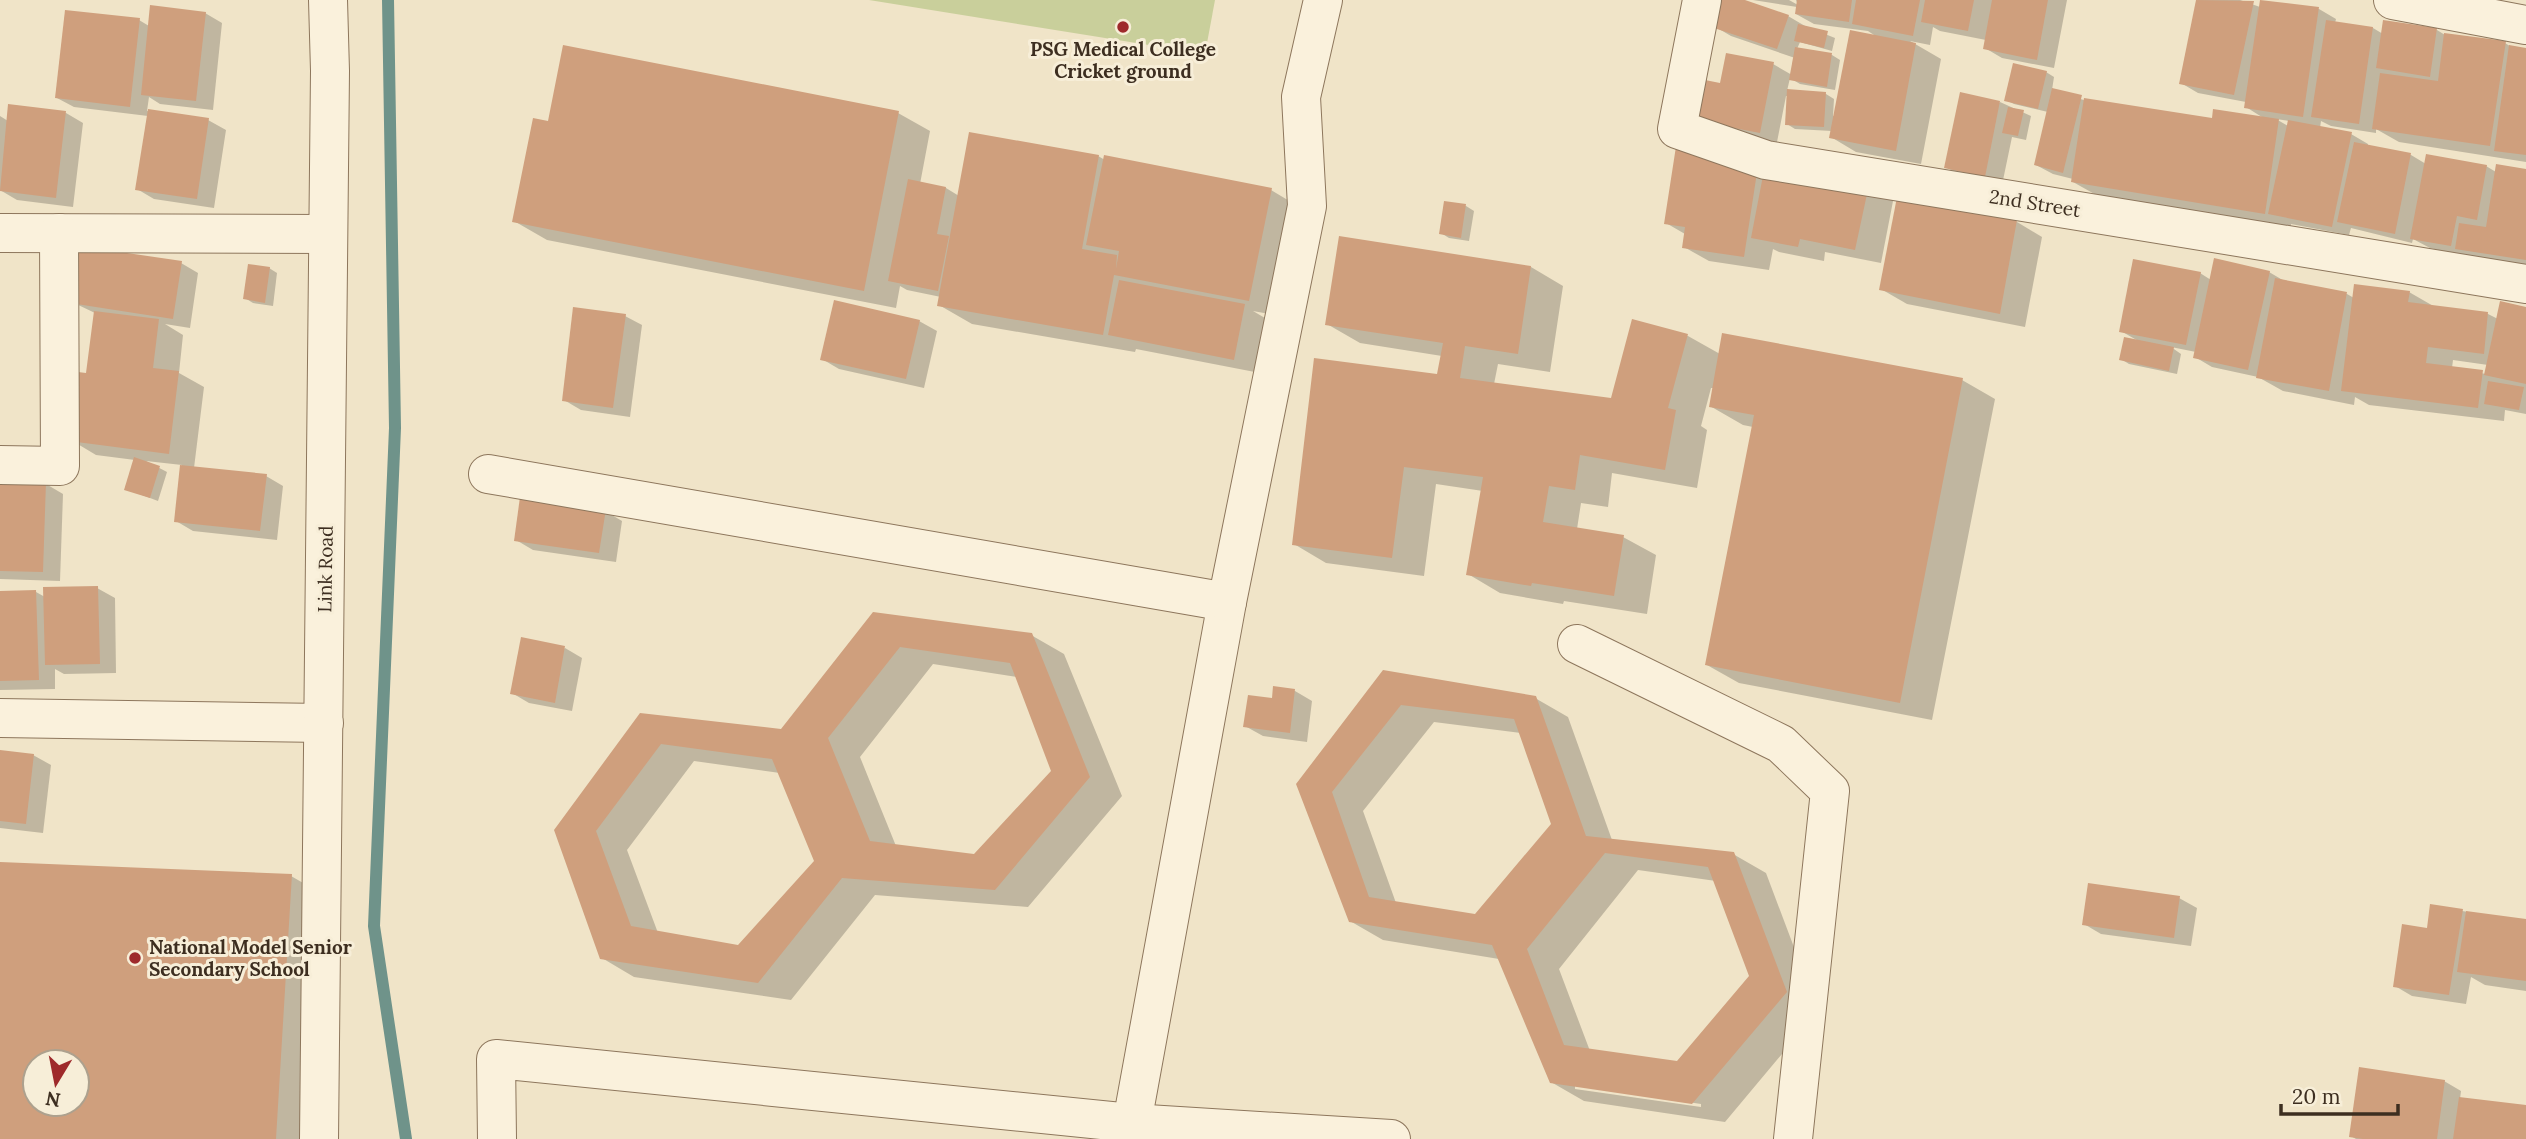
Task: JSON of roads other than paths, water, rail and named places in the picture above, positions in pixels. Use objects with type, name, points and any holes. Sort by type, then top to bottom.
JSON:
[{"type":"street","name":"Link Road","points":[[320,1139],[328,0]]},
{"type":"street","points":[[1130,1131],[1227,602],[1307,206],[1301,97],[1323,0]]},
{"type":"street","name":"2nd Street","points":[[1702,0],[1677,129],[1766,160],[2526,284]]},
{"type":"street","points":[[2397,0],[2526,25]]},
{"type":"street","points":[[0,233],[328,234]]},
{"type":"street","points":[[0,465],[60,466],[58,233]]},
{"type":"street","points":[[488,474],[1227,602]]},
{"type":"street","points":[[1577,644],[1781,744],[1830,791],[1793,1139]]},
{"type":"street","points":[[0,718],[324,723]]},
{"type":"street","points":[[497,1139],[496,1059],[1130,1131],[1391,1139]]},
{"type":"waterway","points":[[388,0],[395,428],[374,926],[406,1139]]},
{"type":"place","name":"PSG Medical College Cricket ground","points":[[1123,27]]},
{"type":"place","name":"National Model Senior Secondary School","points":[[135,958]]}]
